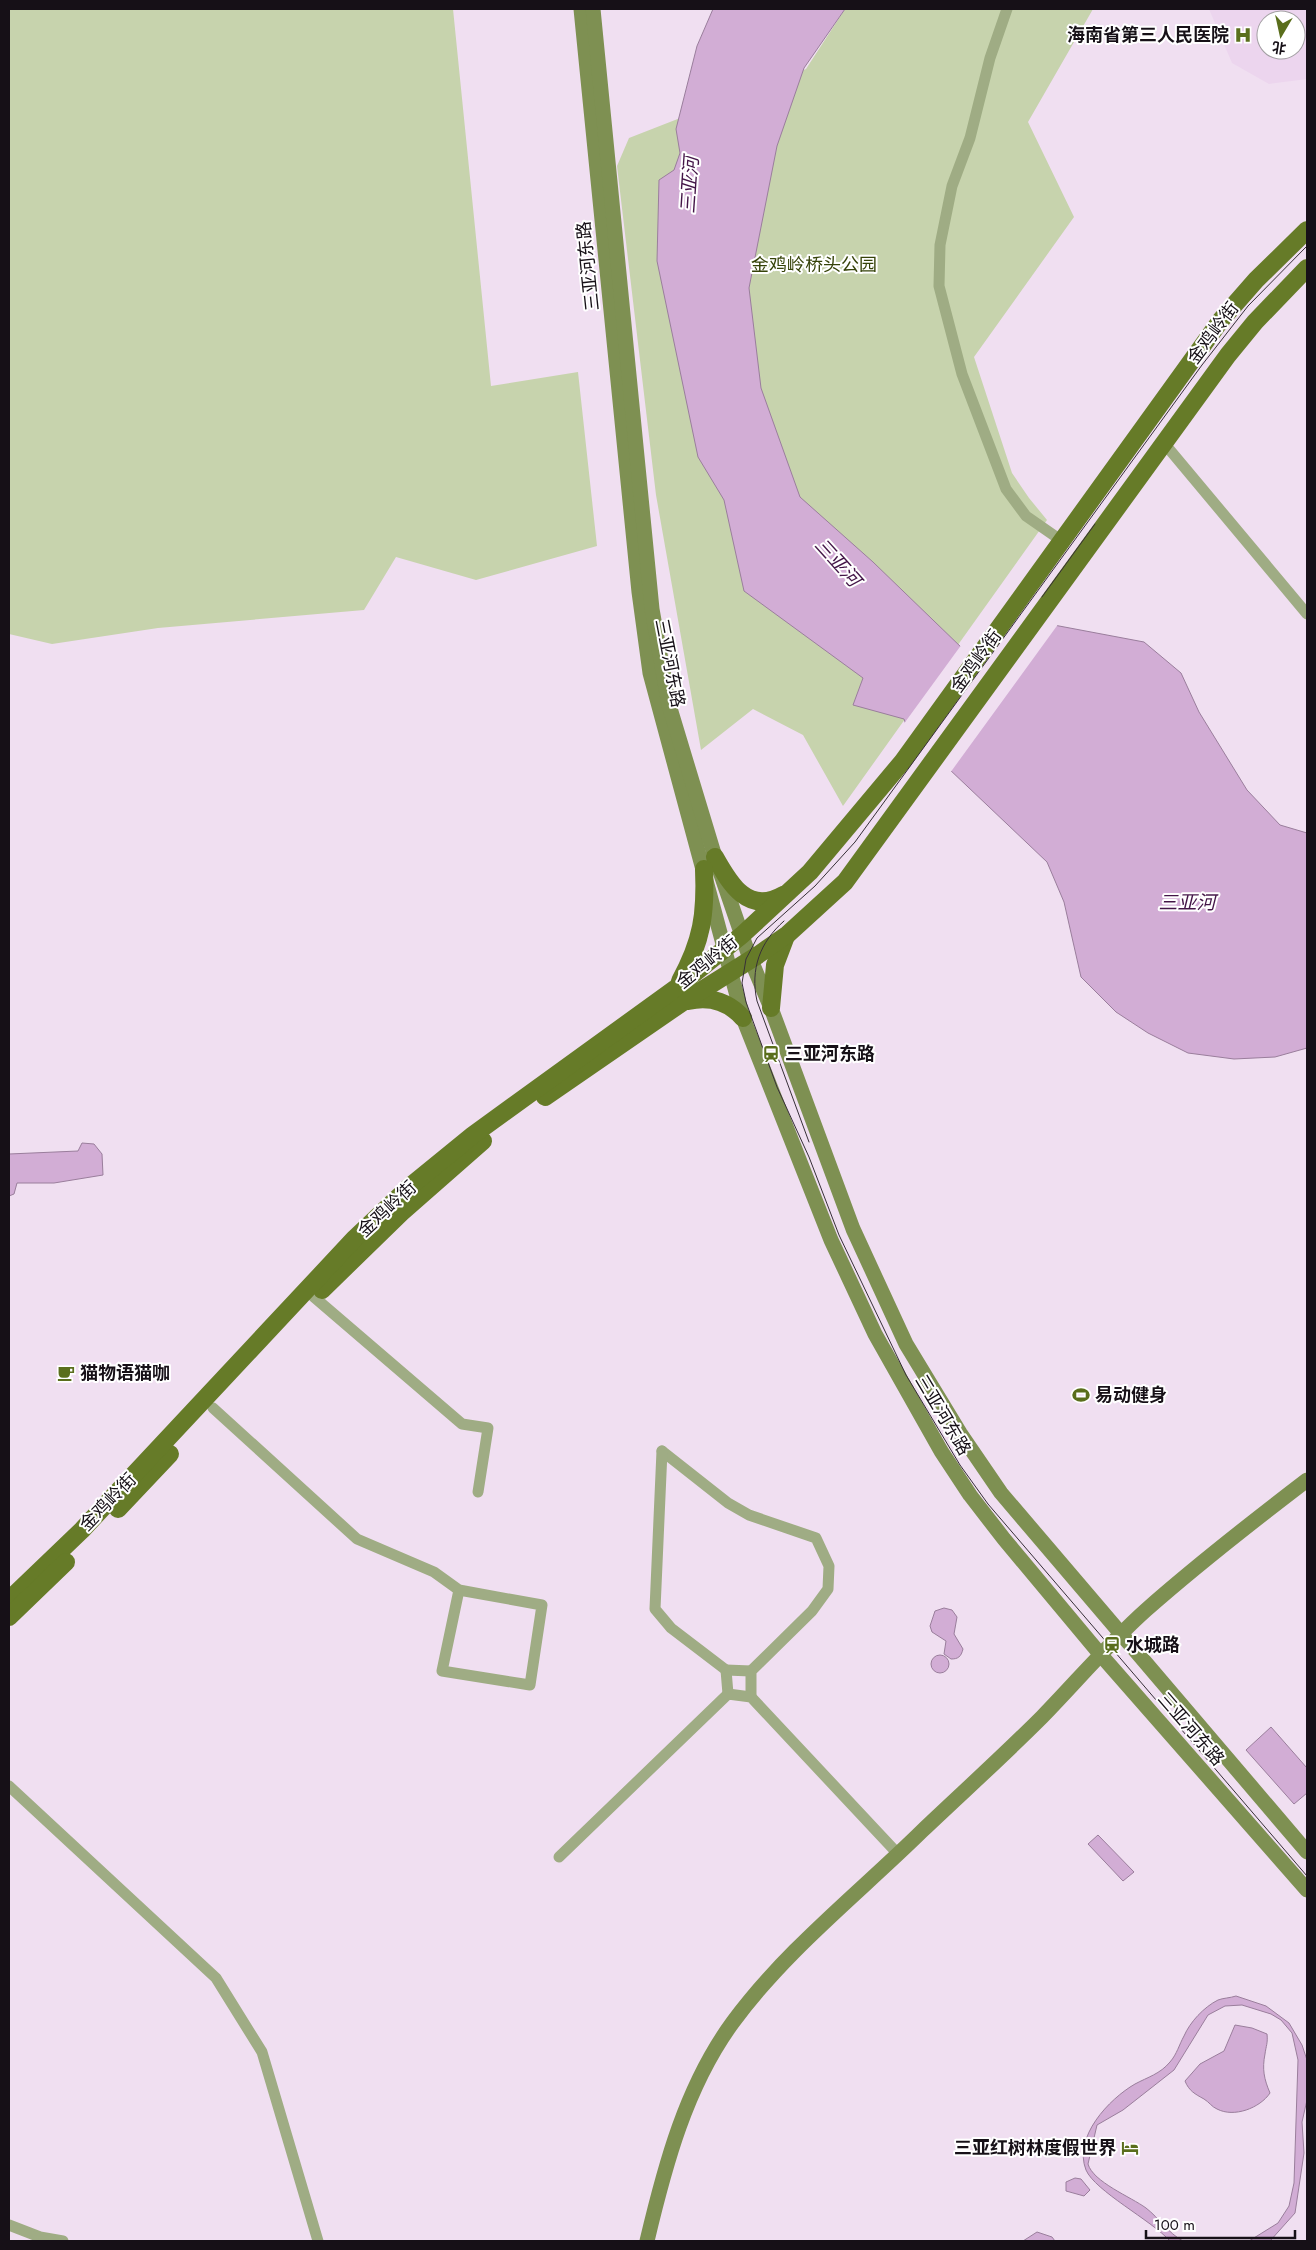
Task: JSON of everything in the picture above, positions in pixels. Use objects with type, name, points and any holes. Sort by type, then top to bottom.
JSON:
[{"type":"main road","name":"三亚河东路","points":[[581,9],[639,592],[650,674],[710,863],[742,935],[771,1008],[853,1229],[873,1276],[916,1361],[988,1477],[1307,1852]]},
{"type":"main road","name":"三亚河东路","points":[[593,9],[652,608],[669,705],[710,863],[724,950],[743,1018],[831,1240],[886,1356],[941,1451],[970,1495],[1040,1583],[1307,1890]]},
{"type":"main road","name":"金鸡岭街","points":[[9,1617],[136,1491],[314,1297],[401,1213],[490,1135],[679,995],[724,950],[790,891],[830,851],[903,762],[1221,320],[1256,280],[1307,230]]},
{"type":"main road","name":"金鸡岭街","points":[[9,1600],[82,1530],[355,1238],[408,1188],[473,1135],[679,995],[730,973],[751,960],[788,934],[846,882],[921,775],[1233,348],[1287,287],[1307,268]]},
{"type":"main road","points":[[710,863],[732,887],[751,899],[774,900],[790,891]]},
{"type":"main road","points":[[710,863],[699,941],[679,995],[718,1000],[736,1010],[743,1018]]},
{"type":"main road","points":[[771,1008],[775,965],[782,944],[788,934]]},
{"type":"main road","points":[[647,2241],[662,2178],[684,2114],[709,2060],[728,2029],[760,1989],[808,1939],[1020,1738],[1120,1634],[1199,1564],[1307,1480]]},
{"type":"street","points":[[1007,9],[990,58],[970,138],[952,186],[940,245],[939,286],[958,361],[1006,489],[1026,516],[1062,541]]},
{"type":"street","points":[[1164,443],[1307,614]]},
{"type":"street","points":[[314,1297],[462,1424],[488,1428],[478,1492]]},
{"type":"street","points":[[213,1408],[356,1539],[434,1572],[459,1590],[542,1605],[530,1685],[442,1671],[459,1590]]},
{"type":"street","points":[[662,1451],[728,1503],[749,1515],[816,1538],[829,1566],[828,1589],[812,1611],[750,1671],[726,1670],[671,1628],[655,1609],[662,1451]]},
{"type":"street","points":[[726,1670],[728,1694]]},
{"type":"street","points":[[750,1671],[751,1697]]},
{"type":"street","points":[[728,1694],[751,1697],[898,1854]]},
{"type":"street","points":[[559,1857],[728,1694]]},
{"type":"street","points":[[9,1786],[216,1978],[262,2052],[318,2241]]},
{"type":"street","points":[[9,2225],[40,2237],[63,2241]]},
{"type":"shaded area","name":"海南省第三人民医院","points":[[1209,9],[1307,9],[1307,79],[1269,84],[1232,63]]},
{"type":"green space","points":[[9,9],[453,9],[491,386],[578,372],[597,546],[476,580],[396,557],[364,610],[158,628],[52,644],[9,634]]},
{"type":"green space","name":"金鸡岭桥头公园","points":[[845,9],[1093,9],[1028,122],[1074,217],[974,357],[1012,473],[1047,520],[843,806],[803,735],[753,709],[701,750],[656,495],[617,166],[629,138],[806,69]]},
{"type":"water","name":"三亚河","points":[[713,9],[845,9],[804,68],[777,146],[749,288],[761,388],[800,497],[873,562],[963,649],[1022,619],[1144,642],[1181,673],[1199,712],[1247,790],[1280,825],[1307,833],[1307,1048],[1275,1057],[1234,1059],[1188,1053],[1148,1033],[1116,1012],[1081,977],[1064,902],[1047,862],[908,730],[904,719],[853,705],[863,678],[744,591],[724,500],[698,457],[657,261],[659,180],[674,170],[680,153],[676,129],[697,46]]},
{"type":"water","points":[[82,1143],[94,1144],[102,1154],[103,1175],[54,1183],[17,1183],[14,1194],[9,1196],[9,1154],[78,1151]]},
{"type":"water","points":[[944,1608],[952,1610],[957,1617],[954,1634],[963,1649],[960,1656],[956,1659],[951,1659],[944,1654],[946,1641],[932,1632],[930,1626],[935,1611]]},
{"type":"water","points":[[940,1655],[946,1658],[949,1664],[946,1670],[940,1673],[934,1670],[931,1664],[934,1658]]},
{"type":"water","points":[[1271,1727],[1307,1768],[1307,1793],[1294,1804],[1246,1750]]},
{"type":"water","points":[[1098,1835],[1134,1872],[1123,1881],[1088,1844]]},
{"type":"water","points":[[1236,1996],[1266,2006],[1289,2023],[1302,2045],[1307,2060],[1307,2100],[1302,2122],[1304,2153],[1295,2213],[1270,2241],[1249,2241],[1278,2223],[1289,2206],[1294,2183],[1298,2060],[1292,2033],[1281,2020],[1271,2014],[1242,2005],[1225,2006],[1208,2015],[1174,2070],[1123,2110],[1097,2125],[1088,2164],[1091,2171],[1113,2189],[1146,2208],[1183,2241],[1170,2241],[1091,2178],[1086,2170],[1083,2157],[1085,2145],[1089,2132],[1096,2120],[1115,2099],[1135,2084],[1158,2072],[1170,2062],[1190,2025],[1203,2011],[1218,2000]]},
{"type":"water","points":[[1235,2025],[1252,2028],[1267,2034],[1264,2069],[1270,2093],[1260,2103],[1246,2110],[1224,2112],[1193,2092],[1185,2081],[1200,2064],[1224,2051]]},
{"type":"water","points":[[1075,2178],[1081,2179],[1090,2190],[1084,2196],[1066,2191],[1066,2182]]},
{"type":"water","points":[[1037,2232],[1052,2237],[1055,2241],[1023,2241]]},
{"type":"pier","points":[[1021,616],[1059,623],[950,773],[906,731],[903,725],[962,644],[963,646]]},
{"type":"tram line","points":[[1307,246],[1248,306],[1202,365],[855,842],[815,886],[757,938],[746,959],[742,983],[746,1002],[777,1087],[809,1157],[839,1235],[906,1375],[960,1465],[988,1504],[1307,1876]]},
{"type":"tram line","points":[[1042,597],[1095,524]]},
{"type":"tram line","points":[[784,921],[763,947],[756,967],[755,989],[757,1001],[809,1142]]},
{"type":"place","name":"海南省第三人民医院","points":[[1243,35]]},
{"type":"place","name":"三亚河东路","points":[[771,1054]]},
{"type":"place","name":"猫物语猫咖","points":[[66,1373]]},
{"type":"place","name":"易动健身","points":[[1081,1395]]},
{"type":"place","name":"水城路","points":[[1112,1645]]},
{"type":"place","name":"三亚红树林度假世界","points":[[1130,2148]]}]
